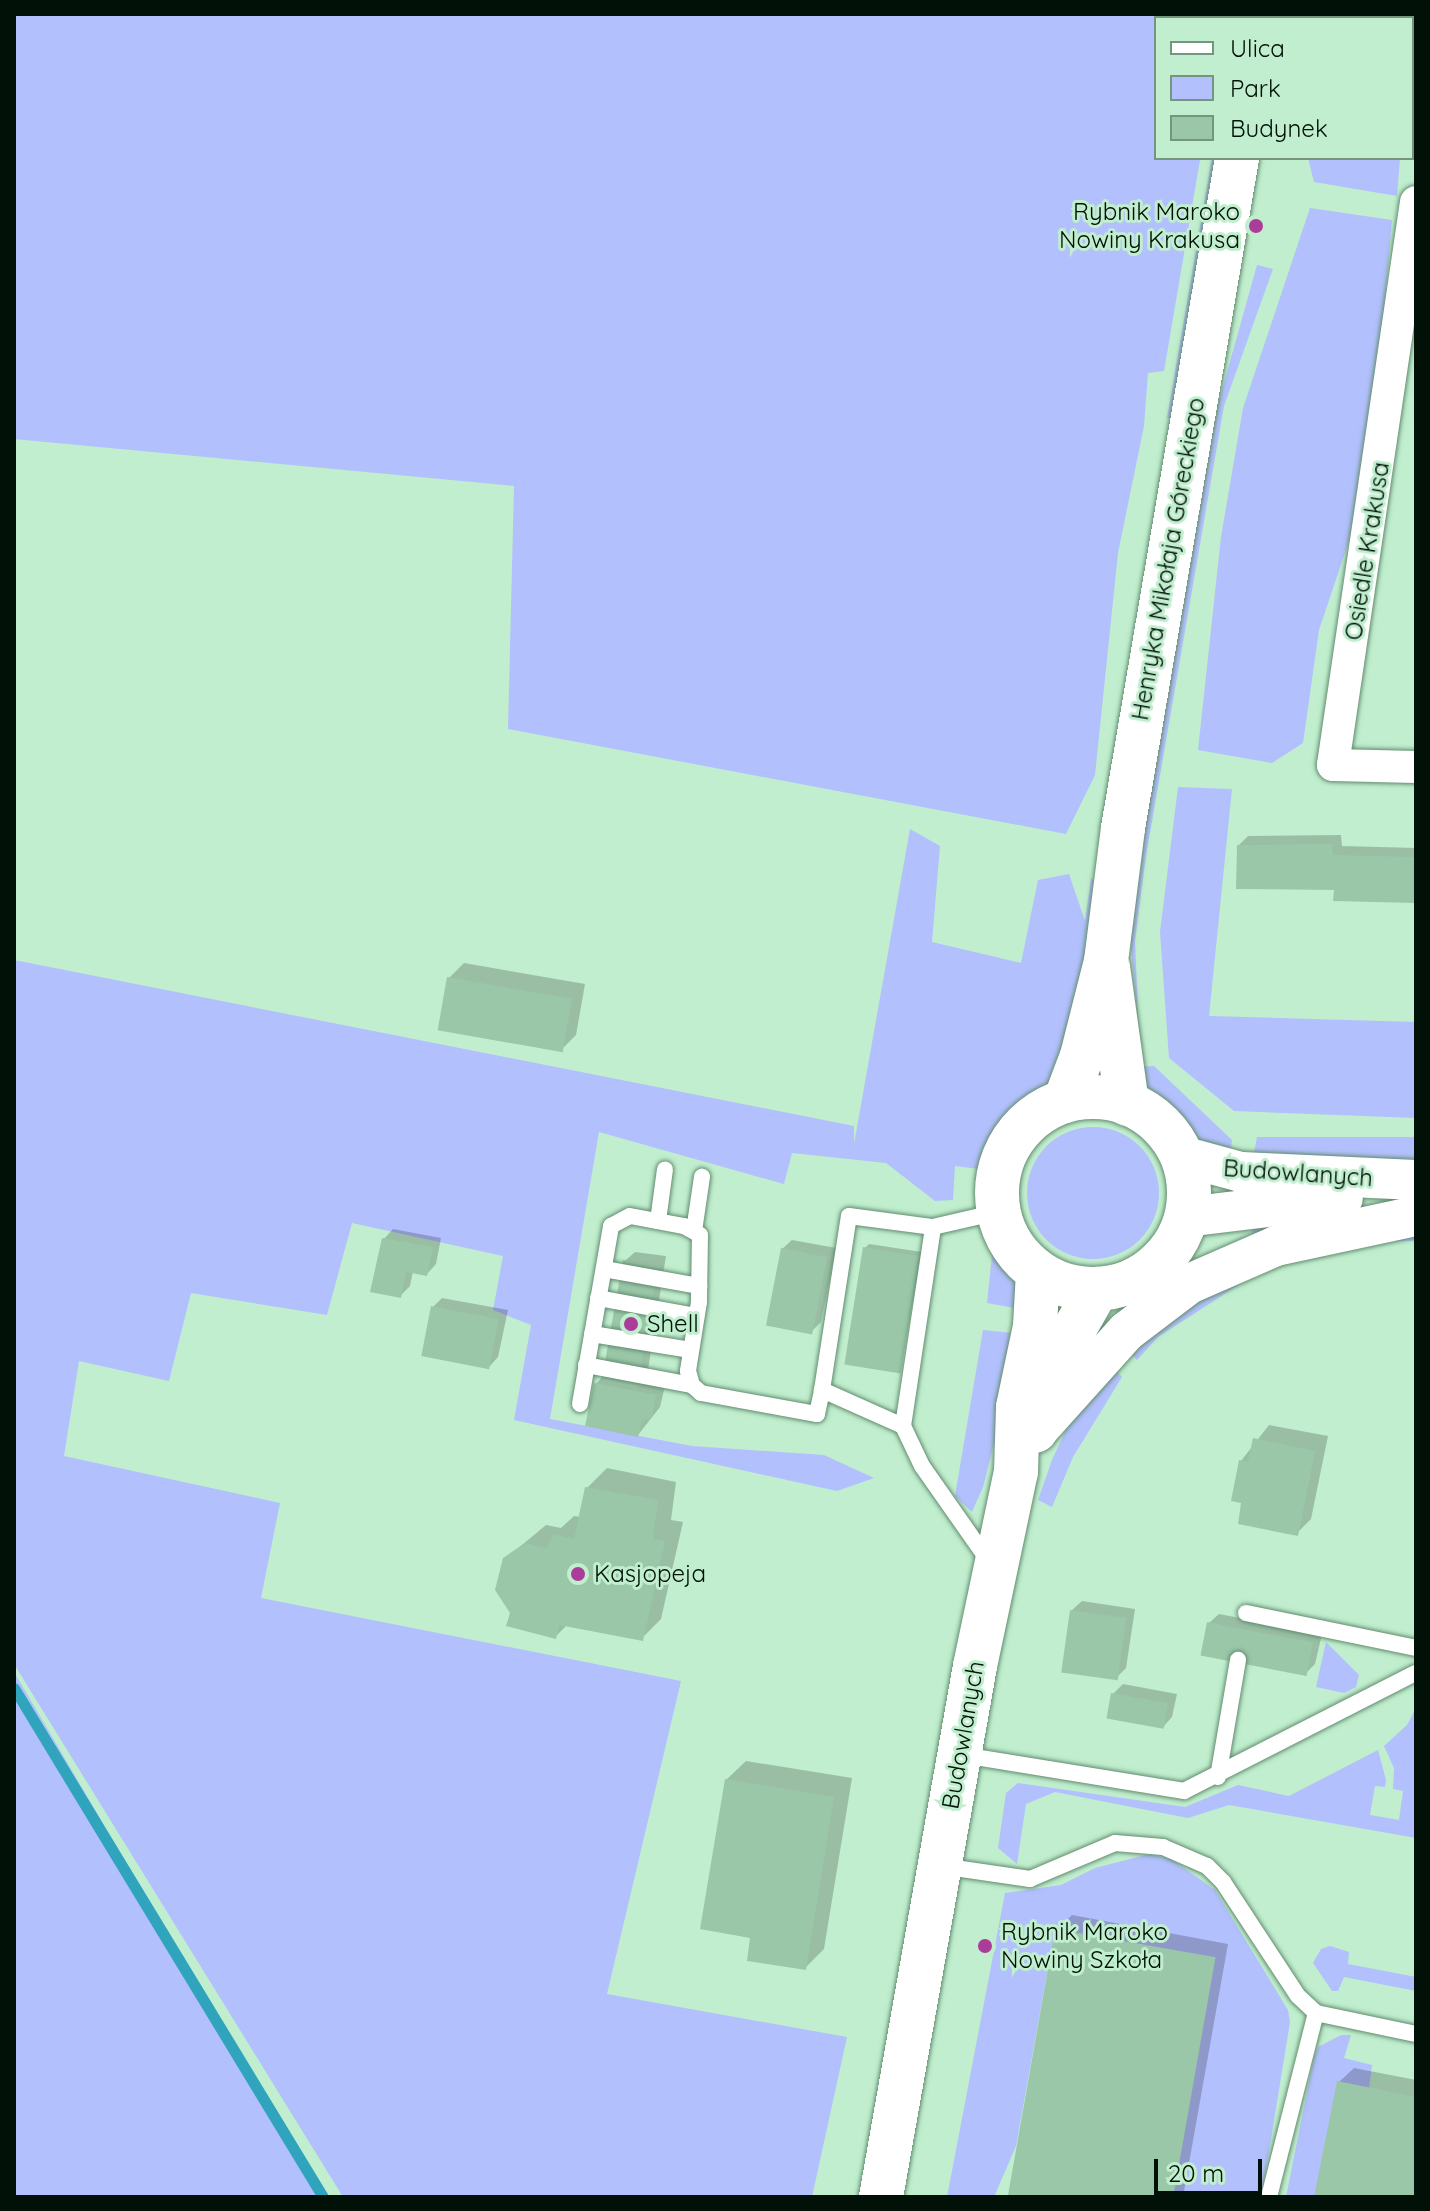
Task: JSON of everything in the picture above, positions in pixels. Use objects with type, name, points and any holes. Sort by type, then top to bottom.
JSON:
[{"type":"main road","name":"Henryka Mikołaja Góreckiego","points":[[1065,1101],[1082,1056],[1106,961],[1123,828],[1237,160]]},
{"type":"main road","name":"Henryka Mikołaja Góreckiego","points":[[1106,961],[1118,1012],[1127,1104]]},
{"type":"main road","points":[[1096,1097],[1127,1104],[1156,1121],[1182,1156],[1188,1180],[1186,1217],[1177,1239],[1154,1267],[1132,1281],[1097,1289],[1060,1284],[1038,1272],[1013,1246],[998,1212],[998,1177],[1010,1144],[1033,1118],[1065,1101],[1096,1097]]},
{"type":"main road","name":"Budowlanych","points":[[881,2197],[959,1754],[994,1568],[1016,1472],[1018,1407],[1037,1313],[1038,1272]]},
{"type":"main road","points":[[1016,1472],[1035,1433],[1071,1335],[1097,1289]]},
{"type":"street","name":"Osiedle Krakusa","points":[[1416,202],[1412,255],[1333,765],[1416,767]]},
{"type":"street","name":"Budowlanych","points":[[1182,1156],[1241,1172],[1412,1192]]},
{"type":"street","name":"Budowlanych","points":[[1035,1433],[1072,1398],[1127,1331],[1189,1284],[1412,1192]]},
{"type":"street","points":[[1186,1217],[1412,1192]]},
{"type":"lane","points":[[658,1221],[665,1169]]},
{"type":"lane","points":[[694,1231],[702,1177]]},
{"type":"lane","points":[[586,1365],[692,1385],[701,1393],[817,1414],[849,1216],[933,1227],[998,1212]]},
{"type":"lane","points":[[580,1404],[611,1226],[618,1218],[658,1221],[700,1235],[699,1286],[691,1350],[692,1385]]},
{"type":"lane","points":[[933,1227],[903,1426],[922,1466],[994,1568]]},
{"type":"lane","points":[[604,1269],[699,1286]]},
{"type":"lane","points":[[598,1298],[696,1316]]},
{"type":"lane","points":[[592,1334],[691,1350]]},
{"type":"lane","points":[[822,1390],[903,1426]]},
{"type":"lane","points":[[1246,1613],[1416,1648]]},
{"type":"lane","points":[[1218,1777],[1238,1660]]},
{"type":"lane","points":[[959,1754],[1160,1791],[1184,1791],[1218,1777],[1416,1673]]},
{"type":"lane","points":[[940,1866],[1030,1879],[1115,1843],[1139,1842],[1186,1855],[1223,1882],[1298,1996],[1316,2013],[1416,2034]]},
{"type":"lane","points":[[1269,2197],[1316,2013]]},
{"type":"green space","points":[[14,14],[1206,14],[1154,16],[1154,160],[1200,160],[1164,371],[1148,373],[1144,426],[1118,553],[1095,775],[1066,834],[508,729],[514,486],[14,439]]},
{"type":"green space","points":[[1416,14],[1414,38],[1414,16],[1310,16]]},
{"type":"green space","points":[[1212,160],[1219,160],[1175,419],[1167,418]]},
{"type":"green space","points":[[1308,160],[1400,160],[1397,196],[1314,182]]},
{"type":"green space","points":[[1310,208],[1392,220],[1374,424],[1355,523],[1319,630],[1303,743],[1272,763],[1198,750],[1221,537],[1243,408]]},
{"type":"green space","points":[[1257,265],[1273,269],[1224,406],[1146,856],[1135,941],[1139,1034],[1130,938],[1141,851],[1217,408]]},
{"type":"green space","points":[[1178,787],[1232,789],[1209,1016],[1416,1022],[1416,1118],[1234,1111],[1169,1058],[1160,932]]},
{"type":"green space","points":[[910,829],[940,846],[932,942],[1021,963],[1038,880],[1069,874],[1085,921],[1091,878],[1096,882],[1084,986],[1048,1089],[1006,1128],[976,1180],[979,1169],[955,1166],[953,1200],[935,1201],[886,1163],[792,1153],[784,1184],[599,1132],[550,1419],[692,1446],[824,1455],[874,1478],[837,1491],[514,1420],[531,1325],[493,1310],[503,1256],[352,1223],[327,1315],[191,1293],[169,1381],[79,1361],[64,1456],[280,1503],[261,1598],[681,1681],[607,1994],[847,2037],[812,2197],[343,2197],[14,1664],[14,960],[854,1126],[854,1144]]},
{"type":"green space","points":[[1154,1066],[1232,1140],[1230,1158],[1192,1139],[1152,1099],[1136,1067]]},
{"type":"green space","points":[[1093,1127],[1118,1132],[1139,1147],[1154,1168],[1159,1193],[1154,1218],[1139,1239],[1118,1254],[1093,1259],[1068,1254],[1047,1239],[1032,1218],[1027,1193],[1032,1168],[1047,1147],[1068,1132]]},
{"type":"green space","points":[[1257,1137],[1416,1137],[1416,1160],[1252,1164]]},
{"type":"green space","points":[[1252,1228],[1416,1228],[1416,1241],[1252,1241]]},
{"type":"green space","points":[[993,1246],[1000,1248],[1019,1282],[1024,1310],[987,1303]]},
{"type":"green space","points":[[1234,1273],[1240,1284],[1158,1337],[1137,1360],[1126,1349]]},
{"type":"green space","points":[[983,1330],[1022,1334],[983,1487],[972,1512],[955,1496]]},
{"type":"green space","points":[[1111,1364],[1122,1377],[1073,1457],[1052,1507],[1038,1500],[1052,1460],[1069,1423]]},
{"type":"green space","points":[[1326,1642],[1359,1675],[1356,1687],[1344,1693],[1316,1687]]},
{"type":"green space","points":[[14,1672],[321,2194],[323,2197],[14,2197]]},
{"type":"green space","points":[[1416,1708],[1416,1838],[1229,1805],[1188,1818],[1055,1792],[1026,1804],[1017,1864],[998,1848],[1006,1793],[1018,1783],[1185,1807],[1238,1785],[1289,1796],[1378,1750],[1386,1780],[1385,1787],[1375,1786],[1370,1815],[1399,1820],[1403,1791],[1393,1789],[1394,1768],[1384,1746],[1407,1725]]},
{"type":"green space","points":[[1149,1854],[1170,1858],[1215,1890],[1288,2010],[1290,2022],[1263,2188],[1252,2197],[1172,2197],[1214,1958],[1055,1929],[1016,2146],[994,2197],[947,2197],[1005,1893],[1061,1885],[1095,1868]]},
{"type":"green space","points":[[1330,1946],[1349,1952],[1348,1964],[1416,1977],[1416,1991],[1344,1977],[1338,1991],[1332,1991],[1313,1963],[1321,1949]]},
{"type":"green space","points":[[1341,2035],[1351,2035],[1344,2058],[1372,2065],[1369,2088],[1314,2197],[1286,2197],[1314,2057],[1318,2047]]},
{"type":"building","points":[[1332,844],[1333,855],[1416,857],[1416,903],[1333,901],[1334,890],[1236,889],[1237,845]]},
{"type":"building","points":[[447,977],[572,999],[563,1052],[438,1030]]},
{"type":"building","points":[[382,1238],[433,1247],[427,1276],[406,1272],[401,1298],[370,1292]]},
{"type":"building","points":[[863,1247],[919,1256],[901,1373],[844,1365]]},
{"type":"building","name":"Shell","points":[[781,1248],[827,1257],[812,1335],[766,1326]]},
{"type":"building","name":"Shell","points":[[623,1260],[658,1266],[637,1387],[602,1381]]},
{"type":"building","points":[[431,1306],[499,1319],[489,1369],[421,1356]]},
{"type":"building","points":[[594,1383],[656,1395],[652,1418],[642,1421],[638,1437],[585,1426]]},
{"type":"building","points":[[1253,1438],[1315,1451],[1298,1536],[1238,1524],[1241,1503],[1231,1501],[1239,1460],[1248,1462]]},
{"type":"building","name":"Kasjopeja","points":[[585,1487],[658,1500],[653,1539],[665,1541],[643,1641],[559,1625],[556,1639],[506,1626],[510,1613],[495,1590],[503,1558],[525,1543],[547,1548],[553,1534],[574,1539]]},
{"type":"building","points":[[1070,1610],[1126,1618],[1118,1680],[1061,1672]]},
{"type":"building","points":[[1207,1622],[1313,1643],[1307,1676],[1201,1655]]},
{"type":"building","points":[[1111,1693],[1168,1703],[1164,1729],[1106,1719]]},
{"type":"building","points":[[725,1779],[834,1797],[806,1970],[747,1961],[750,1938],[700,1929]]},
{"type":"building","points":[[1055,1929],[1216,1957],[1173,2197],[1008,2197]]},
{"type":"building","points":[[1337,2081],[1416,2097],[1416,2197],[1314,2197]]},
{"type":"waterway","points":[[14,1688],[323,2197]]},
{"type":"place","name":"Rybnik Maroko Nowiny Krakusa","points":[[1256,226]]},
{"type":"place","name":"Shell","points":[[631,1324]]},
{"type":"place","name":"Kasjopeja","points":[[578,1574]]},
{"type":"place","name":"Rybnik Maroko Nowiny Szkoła","points":[[985,1946]]}]
